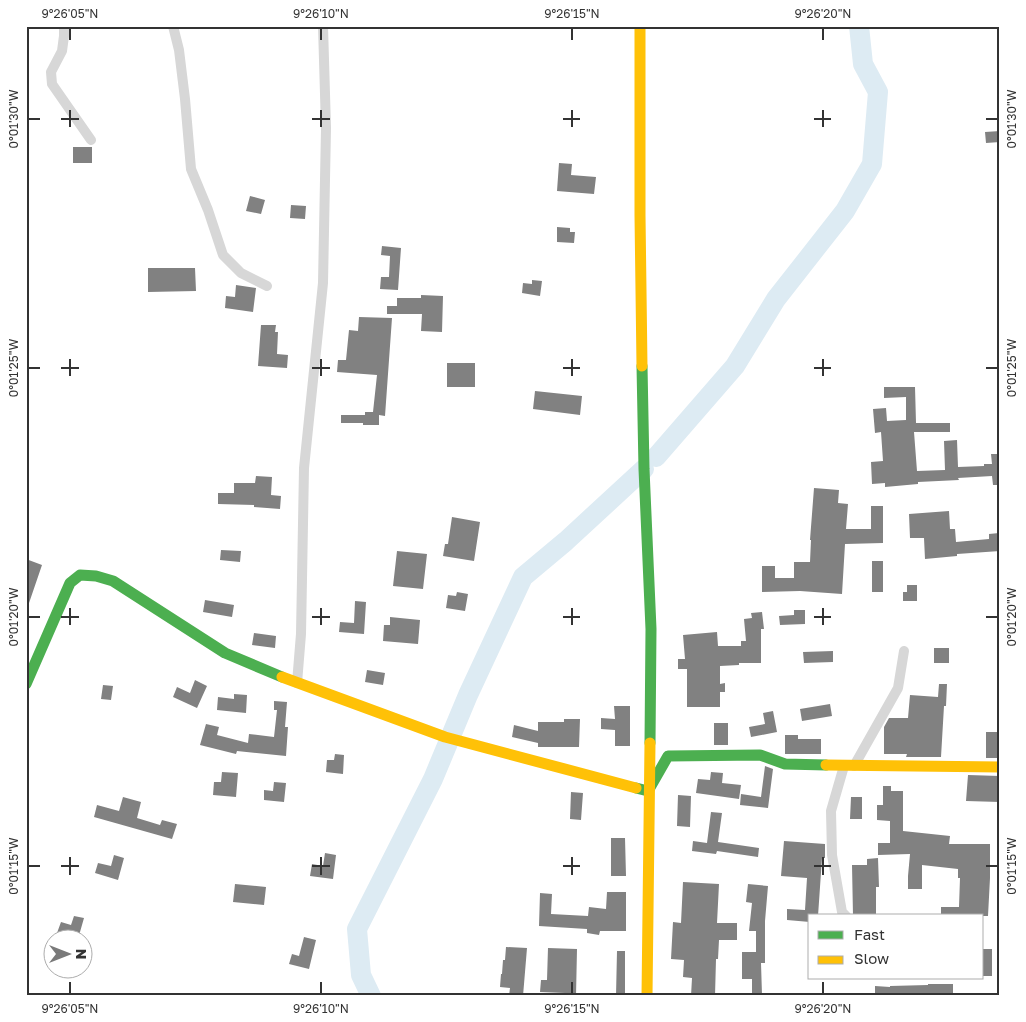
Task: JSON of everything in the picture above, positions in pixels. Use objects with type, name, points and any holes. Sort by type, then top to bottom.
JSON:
[{"type":"street","points":[[64,26],[62,52],[51,72],[52,84],[91,140]]},
{"type":"street","points":[[173,26],[180,60],[191,169],[208,210],[223,255],[241,273],[267,286]]},
{"type":"street","points":[[297,683],[301,634],[304,468],[323,283],[326,128],[322,26]]},
{"type":"street","points":[[640,26],[640,215],[644,469],[651,629],[647,996]]},
{"type":"street","points":[[26,684],[70,583],[80,575],[96,576],[112,581],[225,653],[297,683],[461,741],[648,791]]},
{"type":"street","points":[[844,914],[842,912],[832,855],[831,811],[849,766],[898,688],[904,651]]},
{"type":"street","points":[[648,791],[668,756],[760,755],[785,764],[1000,767]]},
{"type":"building","points":[[1000,131],[1000,142],[986,143],[985,132]]},
{"type":"building","points":[[73,147],[92,147],[92,163],[73,163]]},
{"type":"building","points":[[559,163],[572,164],[571,175],[596,177],[594,194],[557,191]]},
{"type":"building","points":[[250,196],[265,200],[261,214],[246,211]]},
{"type":"building","points":[[291,205],[306,206],[305,219],[290,218]]},
{"type":"building","points":[[557,227],[570,228],[570,232],[575,232],[574,243],[557,242]]},
{"type":"building","points":[[382,246],[401,248],[398,290],[380,289],[381,277],[389,277],[390,256],[381,255]]},
{"type":"building","points":[[148,268],[195,268],[196,291],[148,292]]},
{"type":"building","points":[[532,280],[542,281],[540,296],[522,293],[523,283],[532,284]]},
{"type":"building","points":[[236,285],[256,288],[253,312],[225,308],[226,296],[235,297]]},
{"type":"building","points":[[421,295],[443,296],[442,332],[421,331],[422,314],[387,314],[387,306],[397,306],[397,298],[421,298]]},
{"type":"building","points":[[359,317],[392,318],[385,416],[379,415],[379,425],[341,423],[341,415],[365,415],[365,412],[373,412],[377,375],[337,372],[338,360],[346,360],[349,330],[358,331]]},
{"type":"building","points":[[261,325],[276,325],[275,332],[278,332],[277,354],[288,355],[287,368],[258,366]]},
{"type":"building","points":[[447,363],[475,363],[475,387],[447,387]]},
{"type":"building","points":[[884,387],[915,387],[916,423],[950,423],[950,432],[914,432],[917,471],[945,470],[944,441],[957,440],[958,467],[992,464],[991,454],[1000,454],[1000,485],[993,485],[992,476],[918,482],[918,484],[885,487],[885,483],[872,484],[871,462],[883,461],[881,432],[875,433],[873,409],[886,408],[887,421],[906,420],[906,397],[884,398]]},
{"type":"building","points":[[535,391],[582,396],[580,415],[533,409]]},
{"type":"building","points":[[256,476],[272,477],[271,495],[281,496],[280,509],[254,507],[254,505],[218,504],[218,493],[234,493],[234,483],[255,483]]},
{"type":"building","points":[[814,488],[839,490],[838,503],[848,504],[846,529],[871,529],[871,506],[883,506],[883,543],[845,544],[842,594],[800,591],[762,592],[762,566],[775,566],[775,578],[794,578],[794,562],[810,562]]},
{"type":"building","points":[[949,511],[950,529],[955,529],[956,542],[989,539],[989,534],[999,533],[1000,551],[957,554],[957,556],[925,559],[924,538],[910,538],[909,514]]},
{"type":"building","points":[[452,517],[480,522],[474,561],[443,556],[445,544],[448,544]]},
{"type":"building","points":[[221,550],[241,551],[240,562],[220,560]]},
{"type":"building","points":[[397,551],[427,554],[423,589],[393,586]]},
{"type":"building","points":[[26,559],[42,565],[28,606],[26,605]]},
{"type":"building","points":[[872,561],[883,561],[883,592],[872,592]]},
{"type":"building","points":[[907,585],[917,585],[917,601],[903,601],[903,592],[907,592]]},
{"type":"building","points":[[457,592],[468,594],[465,611],[446,608],[448,595],[456,596]]},
{"type":"building","points":[[205,600],[234,605],[232,617],[203,612]]},
{"type":"building","points":[[355,601],[366,602],[364,634],[339,632],[340,622],[354,623]]},
{"type":"building","points":[[794,610],[805,610],[805,624],[780,625],[779,616],[794,615]]},
{"type":"building","points":[[762,612],[764,629],[761,629],[761,663],[739,663],[739,665],[720,666],[720,684],[725,683],[725,692],[720,692],[720,707],[687,707],[687,669],[678,669],[678,659],[685,659],[683,635],[717,632],[718,646],[741,646],[741,641],[746,641],[744,619],[752,618],[751,613]]},
{"type":"building","points":[[390,617],[420,620],[418,644],[383,641],[384,625],[390,625]]},
{"type":"building","points":[[254,633],[276,636],[275,648],[252,645]]},
{"type":"building","points":[[934,648],[949,648],[949,663],[934,663]]},
{"type":"building","points":[[833,651],[833,662],[804,663],[803,652]]},
{"type":"building","points":[[367,670],[385,673],[383,685],[365,682]]},
{"type":"building","points":[[195,680],[207,686],[197,708],[173,697],[177,687],[190,693]]},
{"type":"building","points":[[939,684],[947,684],[941,757],[906,757],[907,754],[884,754],[884,727],[889,718],[908,718],[910,695],[938,697]]},
{"type":"building","points":[[103,685],[113,686],[111,700],[101,699]]},
{"type":"building","points":[[234,694],[247,695],[246,713],[217,710],[218,697],[234,699]]},
{"type":"building","points":[[274,701],[287,702],[285,727],[288,727],[286,756],[237,751],[236,754],[200,745],[206,724],[219,727],[217,735],[248,743],[249,734],[274,737],[277,710],[274,710]]},
{"type":"building","points":[[830,704],[832,716],[802,721],[800,709]]},
{"type":"building","points":[[614,706],[630,706],[630,746],[615,746],[615,730],[601,729],[601,718],[615,719]]},
{"type":"building","points":[[773,711],[777,732],[751,737],[749,727],[765,724],[763,713]]},
{"type":"building","points":[[564,719],[580,719],[579,747],[538,747],[538,743],[512,737],[514,725],[538,731],[538,722],[564,722]]},
{"type":"building","points":[[714,723],[728,723],[728,745],[714,745]]},
{"type":"building","points":[[986,732],[1000,732],[1000,758],[986,758]]},
{"type":"building","points":[[785,735],[798,735],[798,739],[821,739],[821,754],[785,754]]},
{"type":"building","points":[[335,754],[344,755],[343,774],[326,772],[327,760],[334,760]]},
{"type":"building","points":[[765,766],[773,769],[768,808],[740,805],[741,794],[761,797]]},
{"type":"building","points":[[222,772],[238,773],[236,797],[213,795],[214,782],[221,782]]},
{"type":"building","points":[[711,772],[723,773],[722,783],[741,785],[739,799],[696,793],[698,779],[710,780]]},
{"type":"building","points":[[968,775],[1000,776],[1000,802],[966,801]]},
{"type":"building","points":[[274,782],[286,783],[284,802],[264,800],[264,790],[273,791]]},
{"type":"building","points":[[883,786],[891,786],[891,791],[903,791],[903,831],[950,836],[949,844],[990,844],[988,916],[984,916],[984,914],[941,914],[941,907],[959,907],[960,878],[958,878],[958,869],[922,865],[922,889],[908,889],[910,854],[878,855],[878,843],[890,843],[890,821],[877,820],[877,805],[883,805]]},
{"type":"building","points":[[571,792],[583,793],[581,820],[570,819]]},
{"type":"building","points":[[678,795],[691,796],[690,827],[677,826]]},
{"type":"building","points":[[123,797],[141,802],[137,818],[160,825],[162,820],[177,824],[172,839],[94,817],[97,805],[119,811]]},
{"type":"building","points":[[851,797],[862,797],[862,819],[850,819]]},
{"type":"building","points":[[711,812],[722,813],[718,842],[759,848],[758,857],[717,851],[716,854],[692,851],[693,841],[707,843]]},
{"type":"building","points":[[611,838],[625,838],[626,876],[611,876]]},
{"type":"building","points":[[784,841],[825,844],[825,858],[822,858],[818,914],[808,914],[808,922],[787,920],[787,909],[805,910],[807,878],[781,876]]},
{"type":"building","points":[[325,853],[336,855],[333,879],[310,876],[312,864],[323,866]]},
{"type":"building","points":[[114,855],[124,858],[118,880],[95,873],[98,863],[111,866]]},
{"type":"building","points":[[878,858],[879,887],[876,887],[876,914],[853,914],[852,865],[867,865],[867,859]]},
{"type":"building","points":[[683,882],[719,884],[717,923],[737,923],[737,940],[719,940],[718,959],[716,959],[715,996],[691,996],[692,978],[683,977],[684,960],[671,959],[673,922],[681,923]]},
{"type":"building","points":[[235,884],[266,887],[264,905],[233,902]]},
{"type":"building","points":[[748,884],[768,886],[765,921],[765,963],[761,963],[762,995],[752,995],[752,979],[742,979],[742,952],[756,952],[756,931],[749,931],[752,903],[746,902]]},
{"type":"building","points":[[607,892],[626,892],[626,931],[600,931],[599,935],[587,933],[587,929],[539,926],[540,893],[552,894],[551,914],[588,916],[589,907],[606,909]]},
{"type":"building","points":[[74,916],[84,918],[81,930],[58,930],[61,922],[71,925]]},
{"type":"building","points":[[304,937],[316,940],[309,969],[289,964],[292,954],[299,956]]},
{"type":"building","points":[[506,947],[527,948],[523,996],[509,996],[510,988],[500,987]]},
{"type":"building","points":[[548,948],[577,949],[576,996],[565,996],[565,993],[540,992],[541,980],[547,980]]},
{"type":"building","points":[[984,949],[992,949],[992,976],[984,976]]},
{"type":"building","points":[[617,951],[625,951],[625,996],[616,996]]},
{"type":"building","points":[[953,984],[953,996],[875,996],[875,986],[890,987]]},
{"type":"waterway","points":[[656,457],[735,366],[776,299],[845,211],[872,164],[878,92],[863,64],[859,26]]},
{"type":"waterway","points":[[371,996],[361,975],[357,929],[433,779],[468,695],[523,577],[566,541],[644,469]]},
{"type":"traffic: fast","points":[[642,366],[644,469],[651,629],[650,743]]},
{"type":"traffic: fast","points":[[26,684],[70,583],[80,575],[96,576],[113,581],[225,653],[282,677]]},
{"type":"traffic: fast","points":[[636,788],[648,791],[668,756],[760,755],[785,764],[826,765]]},
{"type":"traffic: slow","points":[[640,26],[642,366]]},
{"type":"traffic: slow","points":[[282,677],[445,737],[636,788]]},
{"type":"traffic: slow","points":[[647,996],[650,743]]},
{"type":"traffic: slow","points":[[826,765],[1000,767]]}]
